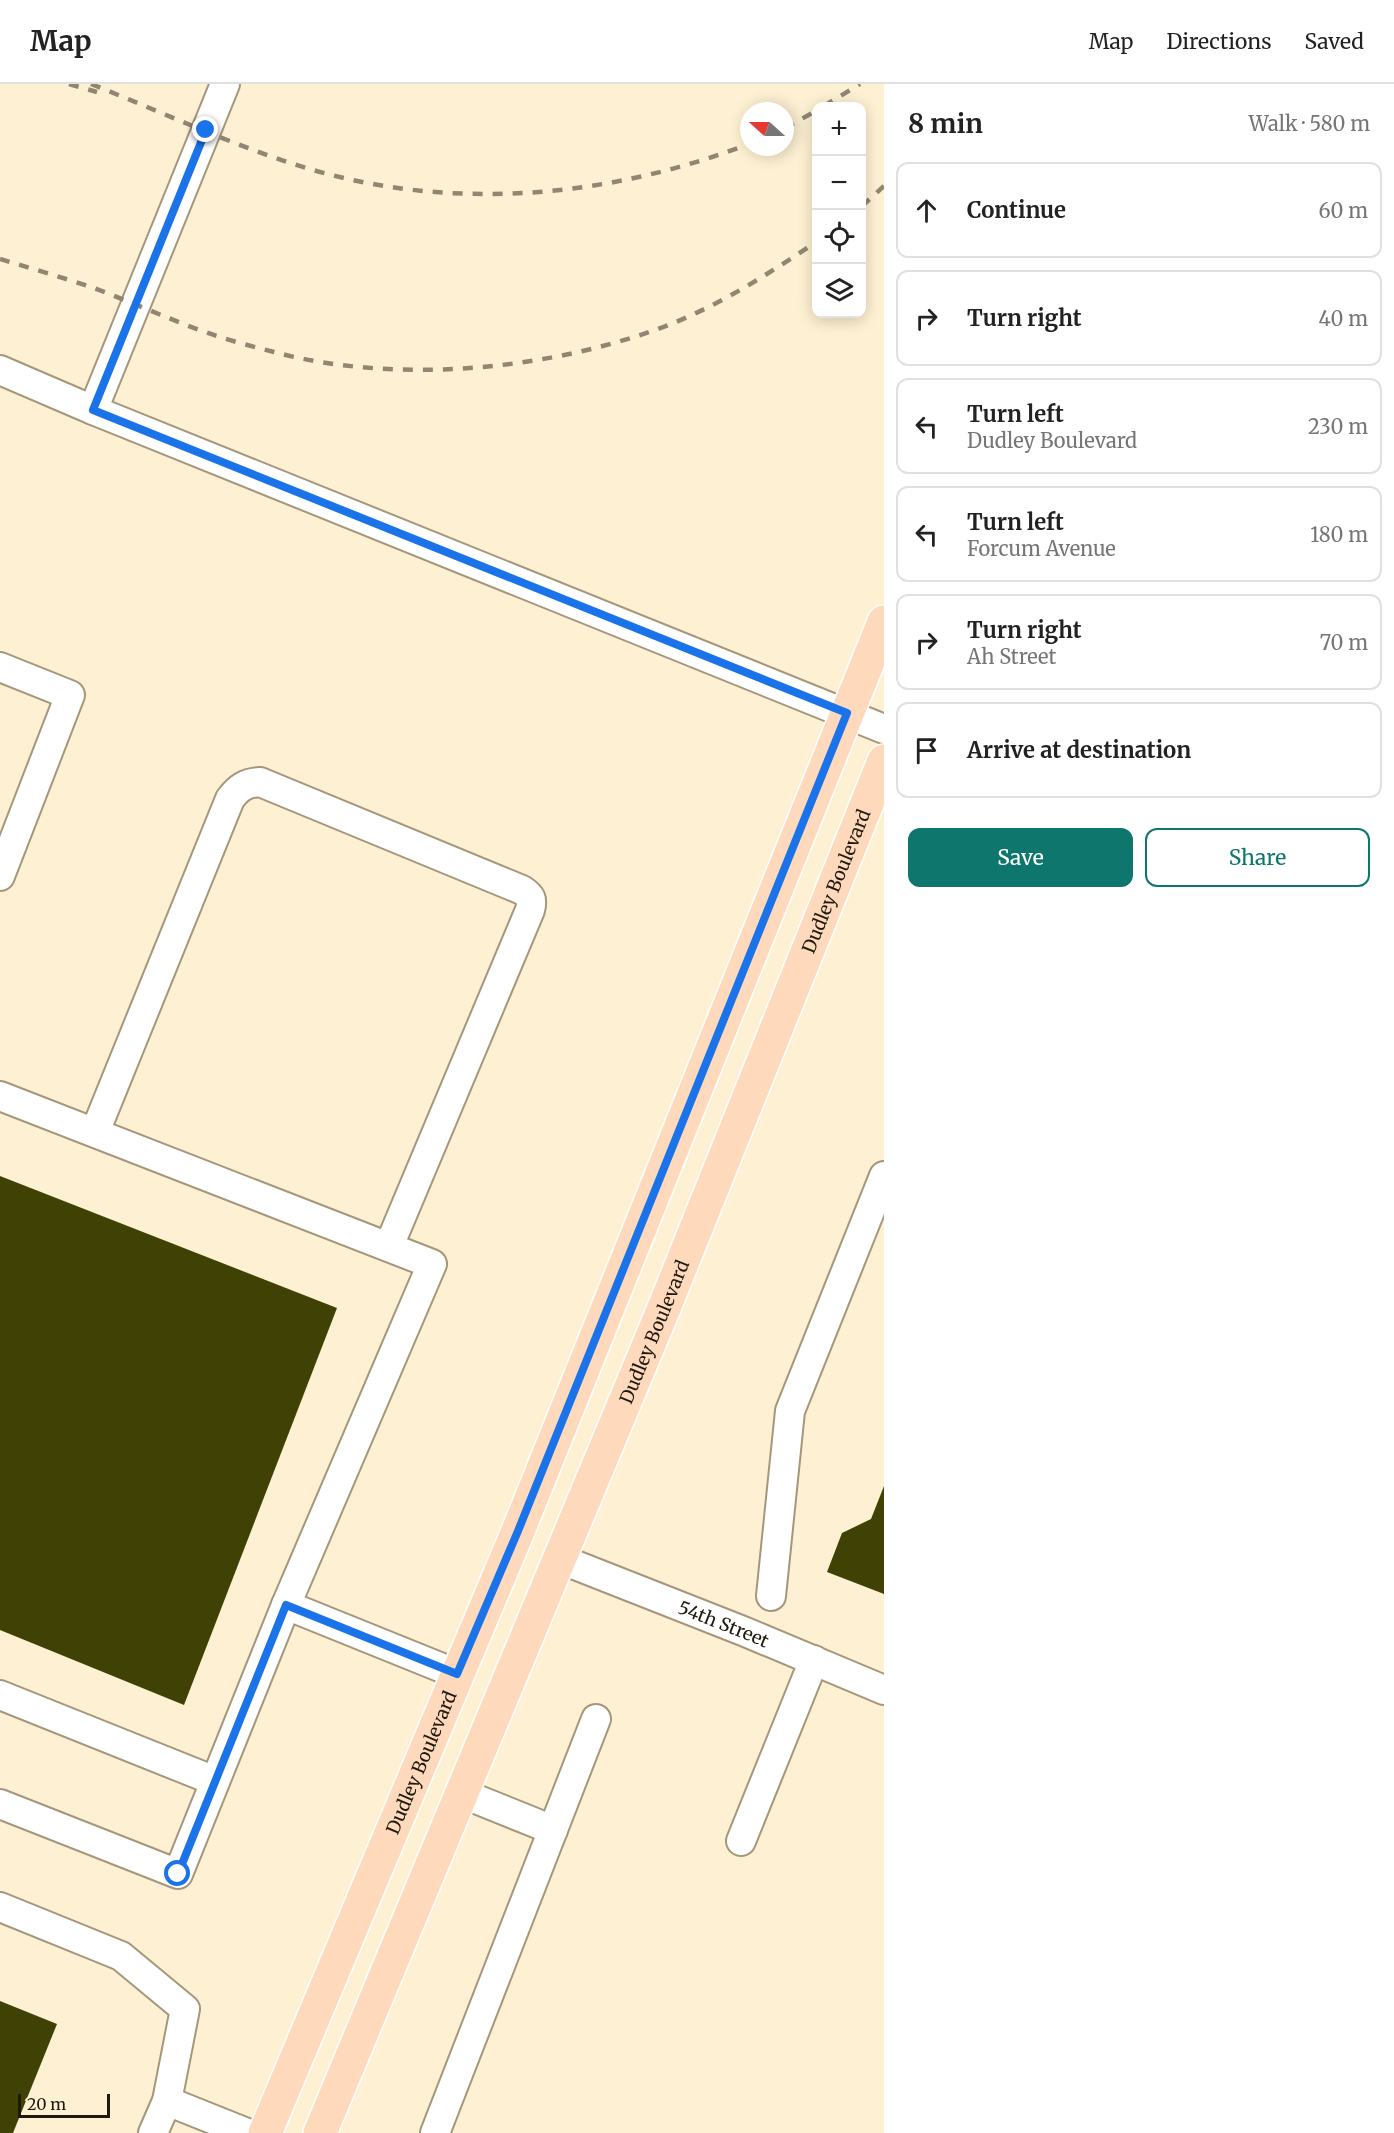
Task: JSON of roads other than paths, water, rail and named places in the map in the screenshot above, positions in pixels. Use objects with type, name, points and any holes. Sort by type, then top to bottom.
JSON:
[{"type":"main road","name":"Dudley Boulevard","points":[[265,2133],[532,1498],[884,622]]},
{"type":"main road","name":"Dudley Boulevard","points":[[320,2133],[664,1308],[884,761]]},
{"type":"street","points":[[93,410],[225,84]]},
{"type":"street","points":[[0,370],[93,410],[884,729]]},
{"type":"street","points":[[0,667],[70,695],[0,876]]},
{"type":"street","points":[[95,1132],[230,799],[238,788],[249,783],[260,782],[522,890],[530,895],[532,901],[389,1246]]},
{"type":"street","points":[[0,1096],[432,1264],[286,1605],[178,1874],[0,1804]]},
{"type":"street","points":[[771,1596],[790,1411],[884,1176]]},
{"type":"street","name":"54th Street","points":[[560,1559],[884,1690]]},
{"type":"street","points":[[286,1605],[457,1674]]},
{"type":"street","points":[[741,1840],[814,1660]]},
{"type":"street","points":[[0,1695],[215,1781]]},
{"type":"street","points":[[435,2133],[596,1719]]},
{"type":"street","points":[[461,1794],[553,1830]]},
{"type":"street","points":[[0,1907],[121,1956],[186,2009],[167,2101],[153,2133]]},
{"type":"street","points":[[167,2101],[247,2133]]},
{"type":"railway","points":[[69,84],[97,92]]},
{"type":"railway","points":[[91,84],[291,163],[374,184],[428,191],[482,194],[536,192],[590,186],[644,176],[697,162],[740,147]]},
{"type":"railway","points":[[831,102],[860,84]]},
{"type":"railway","points":[[794,123],[812,113]]},
{"type":"railway","points":[[866,202],[884,186]]},
{"type":"railway","points":[[0,259],[91,287],[205,332],[274,352],[322,362],[371,368],[423,370],[474,368],[526,362],[625,340],[671,324],[709,307],[764,276],[812,245]]}]
